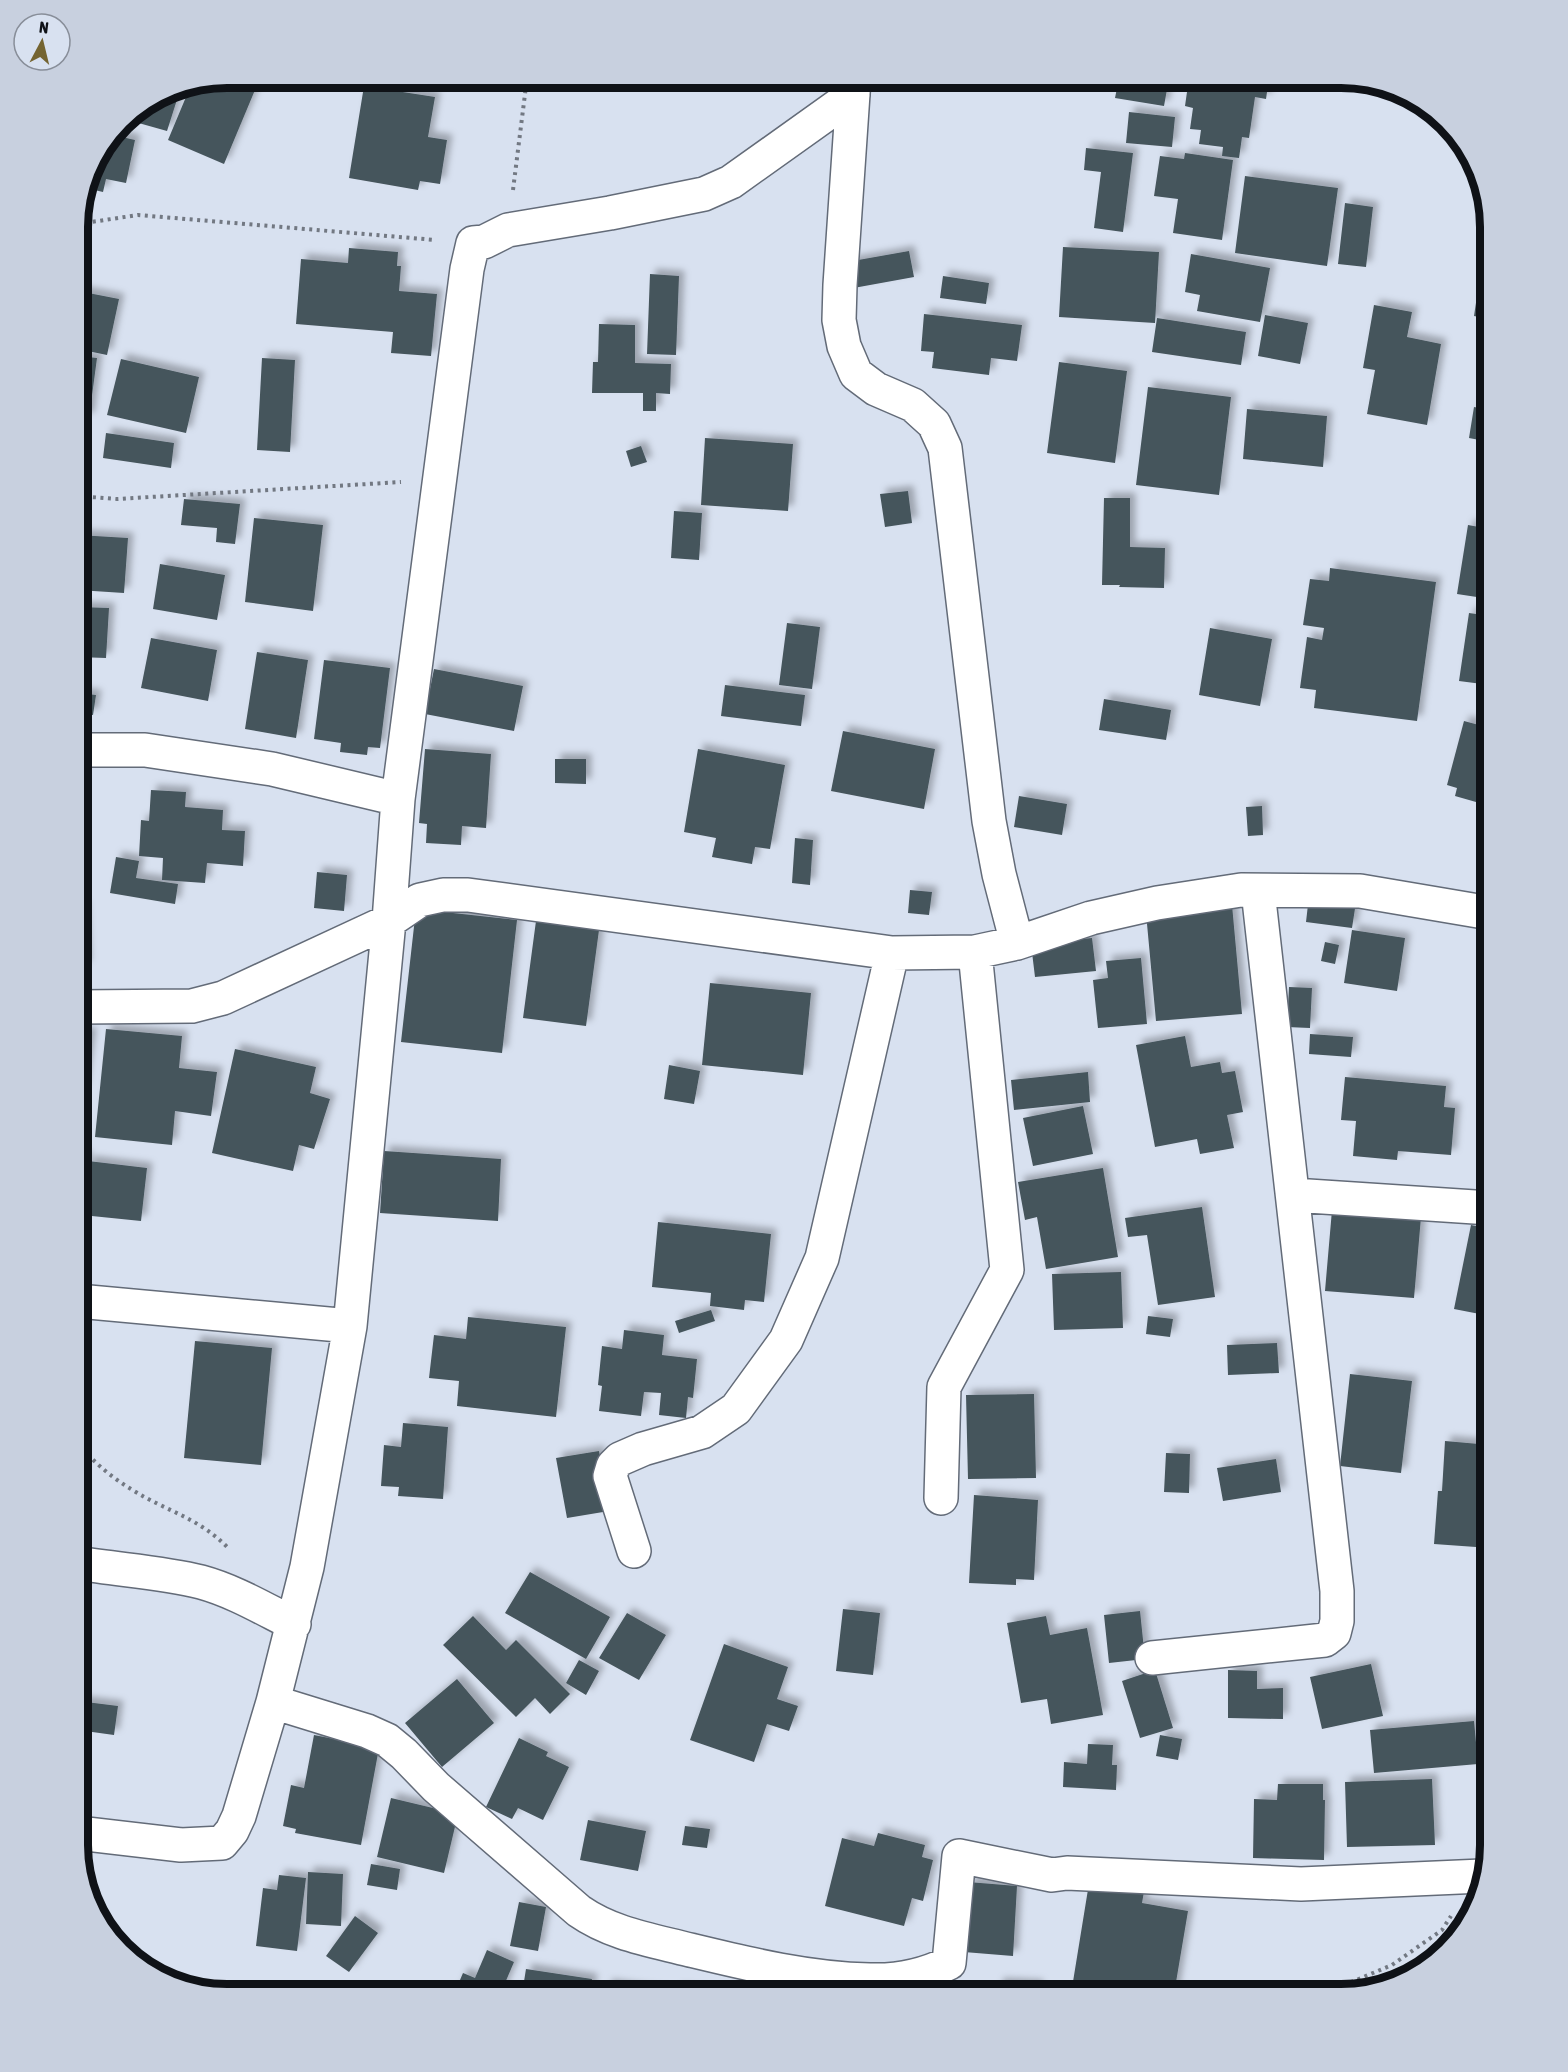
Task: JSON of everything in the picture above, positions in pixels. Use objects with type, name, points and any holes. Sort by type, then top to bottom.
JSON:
[{"type":"street","points":[[89,1834],[181,1845],[222,1843],[232,1832],[239,1816],[294,1624],[307,1567],[350,1326],[389,921],[398,799],[472,243],[484,242],[508,230],[704,194],[731,182],[851,89]]},
{"type":"street","points":[[854,89],[839,320],[844,346],[856,374],[876,389],[913,405],[934,424],[945,448],[989,821],[999,874],[1017,943]]},
{"type":"street","points":[[89,750],[145,750],[272,769],[398,799]]},
{"type":"street","points":[[89,1006],[192,1006],[223,998],[389,921],[420,900],[443,895],[468,895],[892,953],[975,952],[1017,943],[1090,918],[1157,903],[1241,890],[1360,891],[1480,911]]},
{"type":"street","points":[[1152,1658],[1325,1640],[1334,1633],[1337,1621],[1337,1591],[1258,891]]},
{"type":"street","points":[[941,1498],[944,1388],[1007,1269],[975,952]]},
{"type":"street","points":[[634,1551],[610,1476],[613,1466],[620,1459],[643,1449],[702,1432],[736,1409],[786,1340],[822,1258],[892,953]]},
{"type":"street","points":[[1293,1195],[1480,1207]]},
{"type":"street","points":[[89,1302],[350,1326]]},
{"type":"street","points":[[89,1565],[202,1582],[229,1591],[294,1624]]},
{"type":"street","points":[[273,1702],[367,1731],[387,1740],[436,1787],[594,1922],[619,1932],[747,1964],[823,1977],[870,1980],[902,1978],[930,1972],[949,1963],[959,1856],[1052,1875],[1067,1873],[1301,1884],[1476,1876]]},
{"type":"path","points":[[508,230],[526,89]]},
{"type":"path","points":[[89,222],[138,215],[472,243]]},
{"type":"path","points":[[89,497],[117,499],[439,480]]},
{"type":"path","points":[[89,1457],[130,1489],[203,1526],[236,1556]]},
{"type":"path","points":[[1349,1983],[1392,1965],[1442,1930],[1474,1882]]},
{"type":"building","points":[[219,89],[255,89],[224,164],[168,140],[187,95]]},
{"type":"building","points":[[364,89],[383,89],[435,97],[428,137],[447,140],[440,184],[420,181],[418,190],[349,178]]},
{"type":"building","points":[[1117,89],[1167,89],[1164,106],[1115,98]]},
{"type":"building","points":[[1187,89],[1267,89],[1266,99],[1255,97],[1249,138],[1242,137],[1239,158],[1222,156],[1223,147],[1199,144],[1201,130],[1190,129],[1193,108],[1185,106]]},
{"type":"building","points":[[178,98],[167,131],[137,122],[150,112]]},
{"type":"building","points":[[1129,112],[1175,117],[1172,147],[1126,143]]},
{"type":"building","points":[[122,137],[135,140],[126,183],[106,179],[103,192],[94,190],[99,174],[112,150]]},
{"type":"building","points":[[1086,148],[1133,153],[1123,232],[1094,228],[1101,172],[1084,170]]},
{"type":"building","points":[[1185,153],[1233,160],[1222,240],[1173,233],[1178,199],[1154,196],[1160,156],[1184,159]]},
{"type":"building","points":[[1245,176],[1338,188],[1327,266],[1235,253]]},
{"type":"building","points":[[1345,203],[1373,207],[1366,267],[1338,264]]},
{"type":"building","points":[[1063,247],[1159,252],[1155,323],[1059,317]]},
{"type":"building","points":[[349,248],[398,252],[397,266],[401,266],[399,291],[437,294],[431,356],[391,353],[393,332],[296,324],[301,259],[348,263]]},
{"type":"building","points":[[909,251],[914,277],[848,289],[847,262]]},
{"type":"building","points":[[1191,254],[1270,268],[1260,322],[1197,311],[1200,295],[1185,292]]},
{"type":"building","points":[[650,274],[679,276],[676,355],[647,354]]},
{"type":"building","points":[[943,276],[989,283],[986,304],[940,298]]},
{"type":"building","points":[[1480,276],[1480,317],[1474,316]]},
{"type":"building","points":[[89,293],[119,299],[107,355],[89,351]]},
{"type":"building","points":[[1374,305],[1412,312],[1407,337],[1441,344],[1427,425],[1367,414],[1375,370],[1363,368]]},
{"type":"building","points":[[924,314],[1022,325],[1017,361],[991,358],[989,375],[932,368],[934,352],[921,351]]},
{"type":"building","points":[[1265,315],[1308,323],[1300,364],[1258,356]]},
{"type":"building","points":[[1157,318],[1246,332],[1241,365],[1152,352]]},
{"type":"building","points":[[599,324],[635,325],[635,363],[671,364],[670,394],[656,393],[656,411],[643,411],[643,393],[592,393],[593,362],[598,362]]},
{"type":"building","points":[[89,357],[97,358],[89,418]]},
{"type":"building","points":[[262,358],[295,360],[290,452],[257,450]]},
{"type":"building","points":[[121,359],[199,377],[186,433],[107,415]]},
{"type":"building","points":[[1059,362],[1127,371],[1115,463],[1047,453]]},
{"type":"building","points":[[1148,387],[1231,397],[1219,495],[1136,485]]},
{"type":"building","points":[[1474,407],[1480,408],[1480,440],[1469,438]]},
{"type":"building","points":[[1247,409],[1327,416],[1323,467],[1243,459]]},
{"type":"building","points":[[106,433],[174,443],[171,468],[103,458]]},
{"type":"building","points":[[705,438],[793,444],[788,511],[701,505]]},
{"type":"building","points":[[641,446],[647,462],[631,467],[626,451]]},
{"type":"building","points":[[908,491],[912,523],[885,527],[880,494]]},
{"type":"building","points":[[1104,498],[1130,498],[1130,547],[1165,548],[1164,588],[1102,585]]},
{"type":"building","points":[[184,499],[240,504],[235,544],[216,542],[217,528],[181,525]]},
{"type":"building","points":[[674,511],[702,513],[699,560],[671,558]]},
{"type":"building","points":[[254,518],[323,525],[313,611],[245,602]]},
{"type":"building","points":[[1468,525],[1480,527],[1480,597],[1457,594]]},
{"type":"building","points":[[89,536],[128,538],[124,593],[89,591]]},
{"type":"building","points":[[160,564],[225,575],[217,620],[153,609]]},
{"type":"building","points":[[1330,568],[1436,582],[1417,721],[1314,708],[1316,690],[1300,688],[1307,637],[1322,640],[1324,628],[1303,625],[1310,579],[1329,581]]},
{"type":"building","points":[[89,607],[109,608],[106,658],[89,657]]},
{"type":"building","points":[[1469,613],[1480,615],[1480,684],[1459,681]]},
{"type":"building","points":[[787,623],[820,627],[812,689],[779,685]]},
{"type":"building","points":[[1210,628],[1272,639],[1260,706],[1199,695]]},
{"type":"building","points":[[151,638],[217,650],[208,701],[141,688]]},
{"type":"building","points":[[257,652],[308,660],[296,738],[245,729]]},
{"type":"building","points":[[324,660],[390,668],[380,748],[368,747],[367,755],[340,752],[341,743],[314,739]]},
{"type":"building","points":[[434,669],[523,686],[514,731],[425,714]]},
{"type":"building","points":[[725,685],[805,695],[801,726],[721,716]]},
{"type":"building","points":[[89,694],[96,695],[93,715],[89,714]]},
{"type":"building","points":[[1104,699],[1171,710],[1166,740],[1099,730]]},
{"type":"building","points":[[1464,721],[1480,725],[1480,803],[1455,796],[1457,788],[1447,785]]},
{"type":"building","points":[[843,731],[935,749],[924,809],[831,791]]},
{"type":"building","points":[[425,749],[491,754],[486,828],[462,826],[461,845],[426,843],[427,824],[419,823]]},
{"type":"building","points":[[698,749],[785,765],[770,849],[755,847],[752,864],[712,857],[716,838],[684,832]]},
{"type":"building","points":[[555,759],[586,759],[586,784],[555,783]]},
{"type":"building","points":[[151,790],[186,792],[185,807],[223,810],[222,830],[245,831],[243,866],[207,863],[205,883],[162,880],[163,858],[139,856],[141,820],[149,821]]},
{"type":"building","points":[[1019,796],[1067,804],[1062,835],[1014,827]]},
{"type":"building","points":[[1262,806],[1263,835],[1248,836],[1246,807]]},
{"type":"building","points":[[795,838],[813,840],[810,885],[792,883]]},
{"type":"building","points":[[116,857],[139,861],[136,878],[178,884],[175,904],[110,893]]},
{"type":"building","points":[[317,872],[347,875],[344,911],[314,908]]},
{"type":"building","points":[[910,890],[932,892],[929,915],[908,913]]},
{"type":"building","points":[[1309,896],[1356,902],[1352,928],[1306,922]]},
{"type":"building","points":[[1232,905],[1242,1014],[1156,1021],[1146,913]]},
{"type":"building","points":[[416,909],[517,920],[502,1053],[401,1042]]},
{"type":"building","points":[[536,921],[599,930],[586,1026],[523,1018]]},
{"type":"building","points":[[1352,930],[1405,938],[1397,991],[1344,983]]},
{"type":"building","points":[[1092,938],[1096,971],[1035,977],[1031,944]]},
{"type":"building","points":[[1325,942],[1339,945],[1335,964],[1321,961]]},
{"type":"building","points":[[1141,958],[1147,1024],[1098,1028],[1093,980],[1108,978],[1106,961]]},
{"type":"building","points":[[710,983],[811,993],[803,1075],[702,1065]]},
{"type":"building","points":[[1289,987],[1312,988],[1310,1028],[1287,1027]]},
{"type":"building","points":[[106,1029],[182,1036],[179,1068],[217,1072],[211,1116],[175,1111],[172,1145],[95,1137]]},
{"type":"building","points":[[1310,1034],[1353,1037],[1351,1057],[1309,1054]]},
{"type":"building","points":[[1185,1036],[1191,1067],[1220,1062],[1222,1073],[1235,1071],[1243,1112],[1227,1115],[1234,1148],[1200,1154],[1197,1139],[1155,1147],[1136,1045]]},
{"type":"building","points":[[235,1049],[316,1067],[310,1093],[330,1099],[314,1149],[299,1145],[293,1171],[212,1153]]},
{"type":"building","points":[[669,1065],[700,1071],[694,1104],[664,1099]]},
{"type":"building","points":[[1088,1072],[1090,1102],[1014,1110],[1011,1080]]},
{"type":"building","points":[[1345,1077],[1446,1086],[1444,1107],[1455,1108],[1451,1155],[1398,1151],[1397,1160],[1353,1156],[1356,1121],[1341,1120]]},
{"type":"building","points":[[1083,1106],[1093,1154],[1033,1166],[1023,1118]]},
{"type":"building","points":[[384,1151],[501,1159],[498,1221],[380,1213]]},
{"type":"building","points":[[89,1161],[147,1168],[141,1221],[89,1216]]},
{"type":"building","points":[[1103,1168],[1118,1257],[1046,1269],[1037,1217],[1025,1220],[1018,1182]]},
{"type":"building","points":[[1202,1207],[1215,1297],[1158,1305],[1147,1235],[1128,1237],[1125,1218]]},
{"type":"building","points":[[1332,1210],[1421,1217],[1414,1298],[1325,1291]]},
{"type":"building","points":[[658,1222],[771,1234],[764,1302],[745,1300],[744,1310],[710,1306],[711,1293],[652,1287]]},
{"type":"building","points":[[1471,1225],[1480,1227],[1480,1314],[1454,1309]]},
{"type":"building","points":[[1121,1272],[1123,1328],[1054,1330],[1052,1274]]},
{"type":"building","points":[[711,1310],[715,1321],[679,1333],[675,1321]]},
{"type":"building","points":[[1148,1316],[1173,1319],[1170,1337],[1146,1334]]},
{"type":"building","points":[[468,1317],[566,1327],[556,1417],[457,1406],[459,1381],[429,1378],[434,1335],[466,1339]]},
{"type":"building","points":[[624,1330],[664,1335],[662,1355],[697,1359],[693,1398],[688,1397],[686,1418],[659,1415],[661,1393],[644,1392],[641,1416],[599,1411],[602,1386],[598,1385],[602,1346],[622,1349]]},
{"type":"building","points":[[195,1341],[272,1348],[261,1465],[184,1458]]},
{"type":"building","points":[[1277,1343],[1279,1373],[1228,1375],[1227,1345]]},
{"type":"building","points":[[1350,1374],[1412,1381],[1401,1473],[1340,1466]]},
{"type":"building","points":[[1034,1394],[1036,1478],[968,1479],[966,1395]]},
{"type":"building","points":[[403,1423],[448,1427],[443,1499],[398,1496],[399,1487],[381,1486],[384,1445],[401,1447]]},
{"type":"building","points":[[1445,1441],[1480,1444],[1480,1547],[1434,1544],[1438,1491],[1442,1491]]},
{"type":"building","points":[[599,1451],[609,1511],[567,1518],[556,1458]]},
{"type":"building","points":[[1166,1453],[1190,1454],[1189,1493],[1164,1492]]},
{"type":"building","points":[[1276,1459],[1281,1492],[1223,1501],[1217,1468]]},
{"type":"building","points":[[974,1495],[1038,1500],[1034,1580],[1016,1579],[1016,1585],[969,1583]]},
{"type":"building","points":[[530,1572],[610,1617],[586,1659],[505,1613]]},
{"type":"building","points":[[843,1609],[880,1613],[873,1675],[836,1671]]},
{"type":"building","points":[[1140,1611],[1145,1659],[1109,1663],[1104,1615]]},
{"type":"building","points":[[627,1613],[666,1635],[639,1680],[599,1658]]},
{"type":"building","points":[[473,1616],[506,1650],[516,1640],[570,1694],[550,1714],[535,1698],[516,1717],[443,1645]]},
{"type":"building","points":[[1046,1616],[1050,1635],[1087,1628],[1103,1715],[1051,1724],[1047,1699],[1021,1703],[1007,1623]]},
{"type":"building","points":[[724,1644],[788,1667],[777,1699],[798,1706],[789,1731],[767,1724],[754,1762],[690,1740]]},
{"type":"building","points":[[579,1660],[599,1671],[586,1695],[566,1683]]},
{"type":"building","points":[[1371,1664],[1383,1716],[1322,1729],[1310,1677]]},
{"type":"building","points":[[1155,1670],[1173,1728],[1140,1738],[1122,1681]]},
{"type":"building","points":[[1228,1670],[1257,1671],[1257,1689],[1283,1688],[1283,1719],[1228,1718]]},
{"type":"building","points":[[457,1679],[494,1723],[442,1767],[405,1723]]},
{"type":"building","points":[[89,1702],[118,1706],[114,1735],[89,1732]]},
{"type":"building","points":[[1474,1721],[1478,1764],[1374,1773],[1370,1730]]},
{"type":"building","points":[[314,1735],[379,1748],[361,1845],[295,1833],[296,1829],[283,1826],[291,1785],[304,1788]]},
{"type":"building","points":[[1160,1735],[1182,1739],[1178,1760],[1156,1756]]},
{"type":"building","points":[[519,1738],[548,1752],[546,1756],[569,1767],[543,1820],[518,1808],[512,1819],[486,1807]]},
{"type":"building","points":[[1088,1744],[1113,1745],[1112,1765],[1117,1765],[1116,1790],[1063,1787],[1064,1762],[1087,1764]]},
{"type":"building","points":[[1432,1779],[1435,1845],[1347,1847],[1345,1782]]},
{"type":"building","points":[[1278,1784],[1323,1784],[1324,1860],[1253,1858],[1254,1799],[1277,1800]]},
{"type":"building","points":[[391,1798],[458,1814],[444,1873],[377,1857]]},
{"type":"building","points":[[588,1820],[646,1831],[638,1871],[580,1860]]},
{"type":"building","points":[[685,1826],[710,1829],[707,1848],[682,1845]]},
{"type":"building","points":[[878,1833],[925,1845],[922,1857],[933,1860],[923,1901],[912,1898],[904,1926],[825,1906],[842,1838],[874,1846]]},
{"type":"building","points":[[371,1864],[400,1869],[397,1890],[367,1885]]},
{"type":"building","points":[[1091,1871],[1146,1880],[1142,1903],[1188,1911],[1176,1984],[1073,1984]]},
{"type":"building","points":[[308,1872],[343,1874],[341,1926],[306,1924]]},
{"type":"building","points":[[279,1875],[306,1878],[297,1951],[256,1946],[263,1888],[277,1890]]},
{"type":"building","points":[[968,1882],[1017,1886],[1013,1956],[964,1952]]},
{"type":"building","points":[[519,1902],[546,1907],[538,1951],[510,1946]]},
{"type":"building","points":[[355,1916],[378,1933],[349,1972],[326,1956]]},
{"type":"building","points":[[487,1950],[514,1962],[505,1984],[458,1984],[463,1973],[475,1978]]},
{"type":"building","points":[[526,1969],[592,1979],[591,1984],[524,1984]]}]
